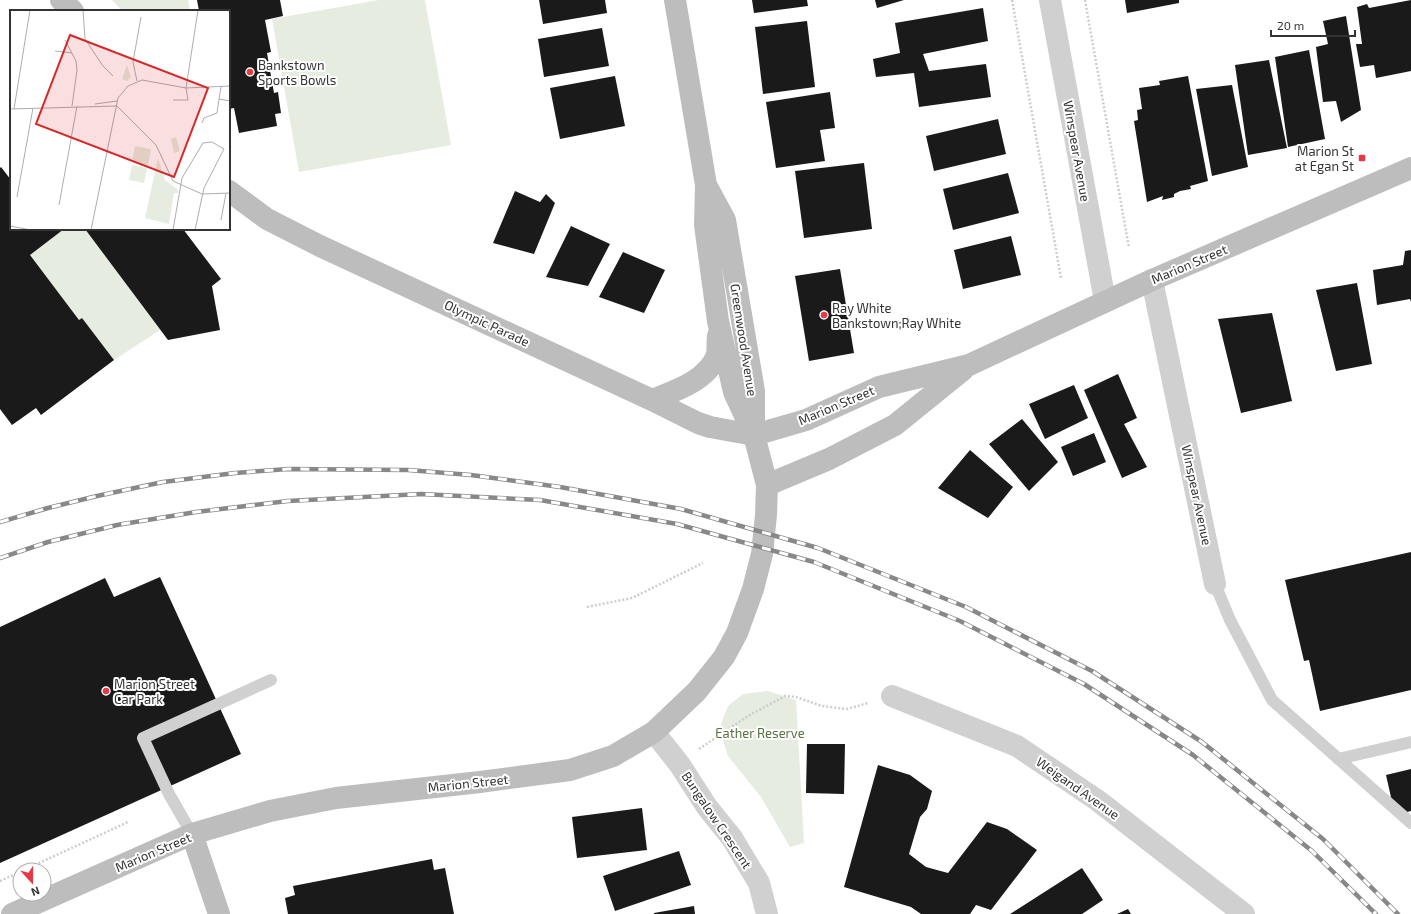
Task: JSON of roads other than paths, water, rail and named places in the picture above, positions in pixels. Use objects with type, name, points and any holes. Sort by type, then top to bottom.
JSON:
[{"type":"main road","points":[[61,0],[73,10]]},
{"type":"main road","name":"Greenwood Avenue","points":[[675,0],[706,185],[705,225],[718,321],[734,392],[754,435]]},
{"type":"main road","name":"Marion Street","points":[[12,914],[192,834],[270,811],[336,798],[480,782],[570,770],[613,756],[654,732],[697,691],[724,657],[737,632],[753,589],[762,554],[766,515],[766,485],[754,435],[806,420],[879,387],[969,365],[1152,280],[1411,168]]},
{"type":"main road","name":"Greenwood Avenue","points":[[706,185],[725,220],[754,391],[754,435]]},
{"type":"main road","name":"Olympic Parade","points":[[230,192],[267,219],[320,246],[652,400],[698,423],[710,427],[754,435]]},
{"type":"main road","points":[[652,400],[679,389],[695,380],[709,369],[717,354],[718,321]]},
{"type":"main road","name":"Marion Street","points":[[766,485],[829,459],[895,425],[969,365]]},
{"type":"main road","points":[[192,834],[219,914]]},
{"type":"street","name":"Winspear Avenue","points":[[1050,0],[1105,301]]},
{"type":"street","name":"Winspear Avenue","points":[[1152,280],[1215,584]]},
{"type":"street","name":"Weigand Avenue","points":[[892,696],[1017,746],[1097,800],[1244,914]]},
{"type":"street","name":"Bungalow Crescent","points":[[654,732],[732,838],[759,883],[767,914]]},
{"type":"lane","name":"Winspear Avenue","points":[[1215,584],[1230,620],[1272,700],[1338,759]]},
{"type":"lane","points":[[192,834],[169,794],[143,738],[272,680]]},
{"type":"lane","points":[[1338,759],[1411,742]]},
{"type":"lane","points":[[1338,759],[1411,823]]},
{"type":"railway","points":[[0,522],[48,508],[163,482],[235,473],[288,469],[408,470],[471,475],[560,487],[681,509],[818,548],[966,607],[1092,671],[1202,742],[1323,839],[1398,914]]},
{"type":"railway","points":[[0,558],[48,542],[117,525],[196,512],[288,501],[421,494],[540,500],[677,524],[814,562],[960,621],[1084,684],[1193,755],[1312,851],[1376,914]]},
{"type":"place","name":"Bankstown Sports Bowls","points":[[250,72]]},
{"type":"place","name":"Marion St at Egan St","points":[[1362,158]]},
{"type":"place","name":"Ray White Bankstown;Ray White","points":[[824,315]]},
{"type":"place","name":"Marion Street Car Park","points":[[106,691]]},
{"type":"park label","name":"Eather Reserve","points":[[760,733]]}]
